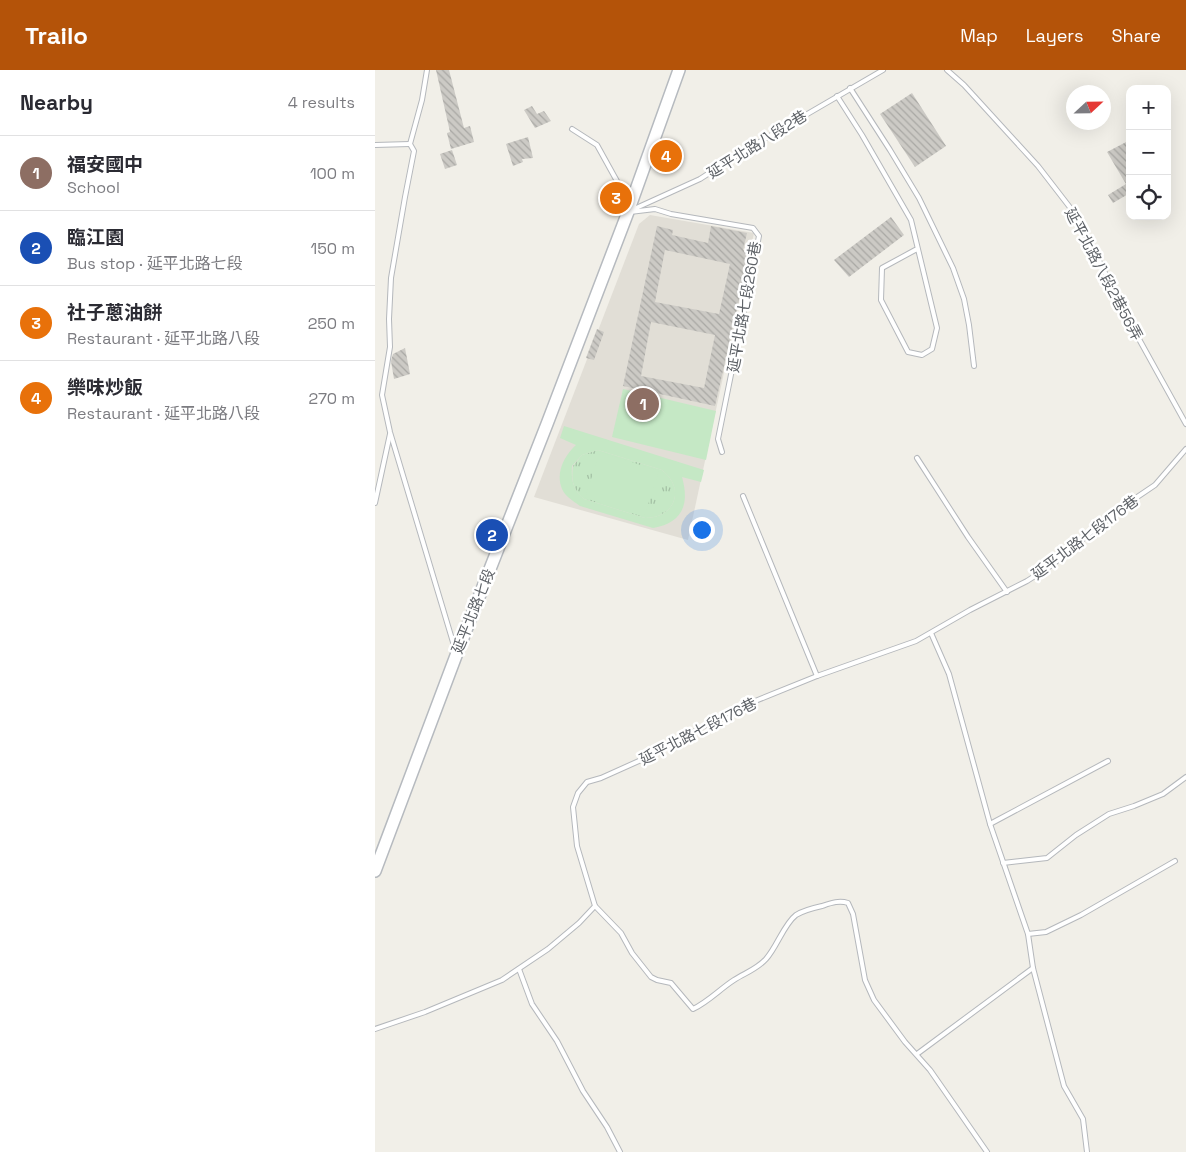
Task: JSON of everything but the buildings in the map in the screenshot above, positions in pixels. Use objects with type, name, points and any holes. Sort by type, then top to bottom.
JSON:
[{"type":"street","name":"延平北路七段","points":[[375,871],[457,653],[628,212],[679,70]]},
{"type":"lane","points":[[427,70],[422,100],[410,144],[414,152],[391,278],[389,347],[382,395],[390,432],[457,653]]},
{"type":"lane","name":"延平北路八段2巷","points":[[628,212],[700,179],[742,152],[883,70]]},
{"type":"lane","name":"延平北路八段2巷56弄","points":[[947,70],[965,85],[1038,166],[1071,210],[1091,244],[1124,312],[1186,424]]},
{"type":"lane","points":[[850,88],[919,198],[953,268],[964,299],[974,366]]},
{"type":"lane","points":[[837,96],[911,220],[937,328],[931,349],[921,354],[909,352],[881,300],[882,268],[917,249]]},
{"type":"lane","points":[[573,130],[597,145],[623,192],[633,198]]},
{"type":"lane","points":[[375,145],[410,144]]},
{"type":"lane","name":"延平北路七段260巷","points":[[628,212],[655,209],[671,214],[753,228],[759,236],[718,439],[722,452]]},
{"type":"lane","points":[[375,503],[390,432]]},
{"type":"lane","name":"延平北路七段176巷","points":[[595,906],[577,846],[573,807],[578,792],[587,782],[601,778],[650,756],[733,710],[817,676],[915,641],[970,610],[1007,592],[1052,565],[1118,510],[1155,485],[1186,450]]},
{"type":"lane","points":[[917,458],[968,537],[1007,592]]},
{"type":"lane","points":[[743,496],[817,676]]},
{"type":"lane","points":[[931,633],[949,674],[990,824],[1028,934],[1033,968],[1064,1086],[1083,1119],[1087,1152]]},
{"type":"lane","points":[[990,824],[1108,762]]},
{"type":"lane","points":[[1003,863],[1047,858],[1109,814],[1163,794],[1186,777]]},
{"type":"lane","points":[[1028,934],[1046,932],[1081,915],[1175,861]]},
{"type":"lane","points":[[375,1029],[425,1012],[502,980],[579,923],[595,906],[621,933],[632,953],[651,977],[671,983],[693,1010],[734,980],[756,968],[766,959],[796,915],[805,910],[842,902],[848,904],[853,914],[865,980],[873,1000],[945,1090],[987,1152]]},
{"type":"lane","points":[[917,1054],[1033,968]]},
{"type":"lane","points":[[519,969],[532,1004],[557,1041],[583,1091],[611,1134],[620,1152]]},
{"type":"shaded area","points":[[650,215],[754,233],[688,540],[534,497],[639,224]]},
{"type":"green space","points":[[623,389],[716,411],[706,460],[612,437]]},
{"type":"green space","points":[[564,426],[704,470],[701,482],[682,477],[685,496],[681,511],[671,522],[653,528],[580,506],[563,492],[560,483],[562,464],[576,445],[560,438]],"holes":[[[598,450],[662,470],[674,486],[674,501],[664,513],[655,517],[645,518],[584,499],[575,488],[572,476],[572,466],[582,455]]]},
{"type":"green space","points":[[598,450],[662,470],[674,486],[674,501],[670,508],[655,517],[645,518],[584,499],[577,492],[574,484],[572,476],[573,466],[582,455]]},
{"type":"green space","points":[[600,452],[659,471],[644,517],[585,498]]},
{"type":"place","name":"樂味炒飯","points":[[666,156]]},
{"type":"place","name":"社子蔥油餅","points":[[616,198]]},
{"type":"place","name":"福安國中","points":[[643,404]]},
{"type":"place","name":"臨江園","points":[[492,535]]}]
